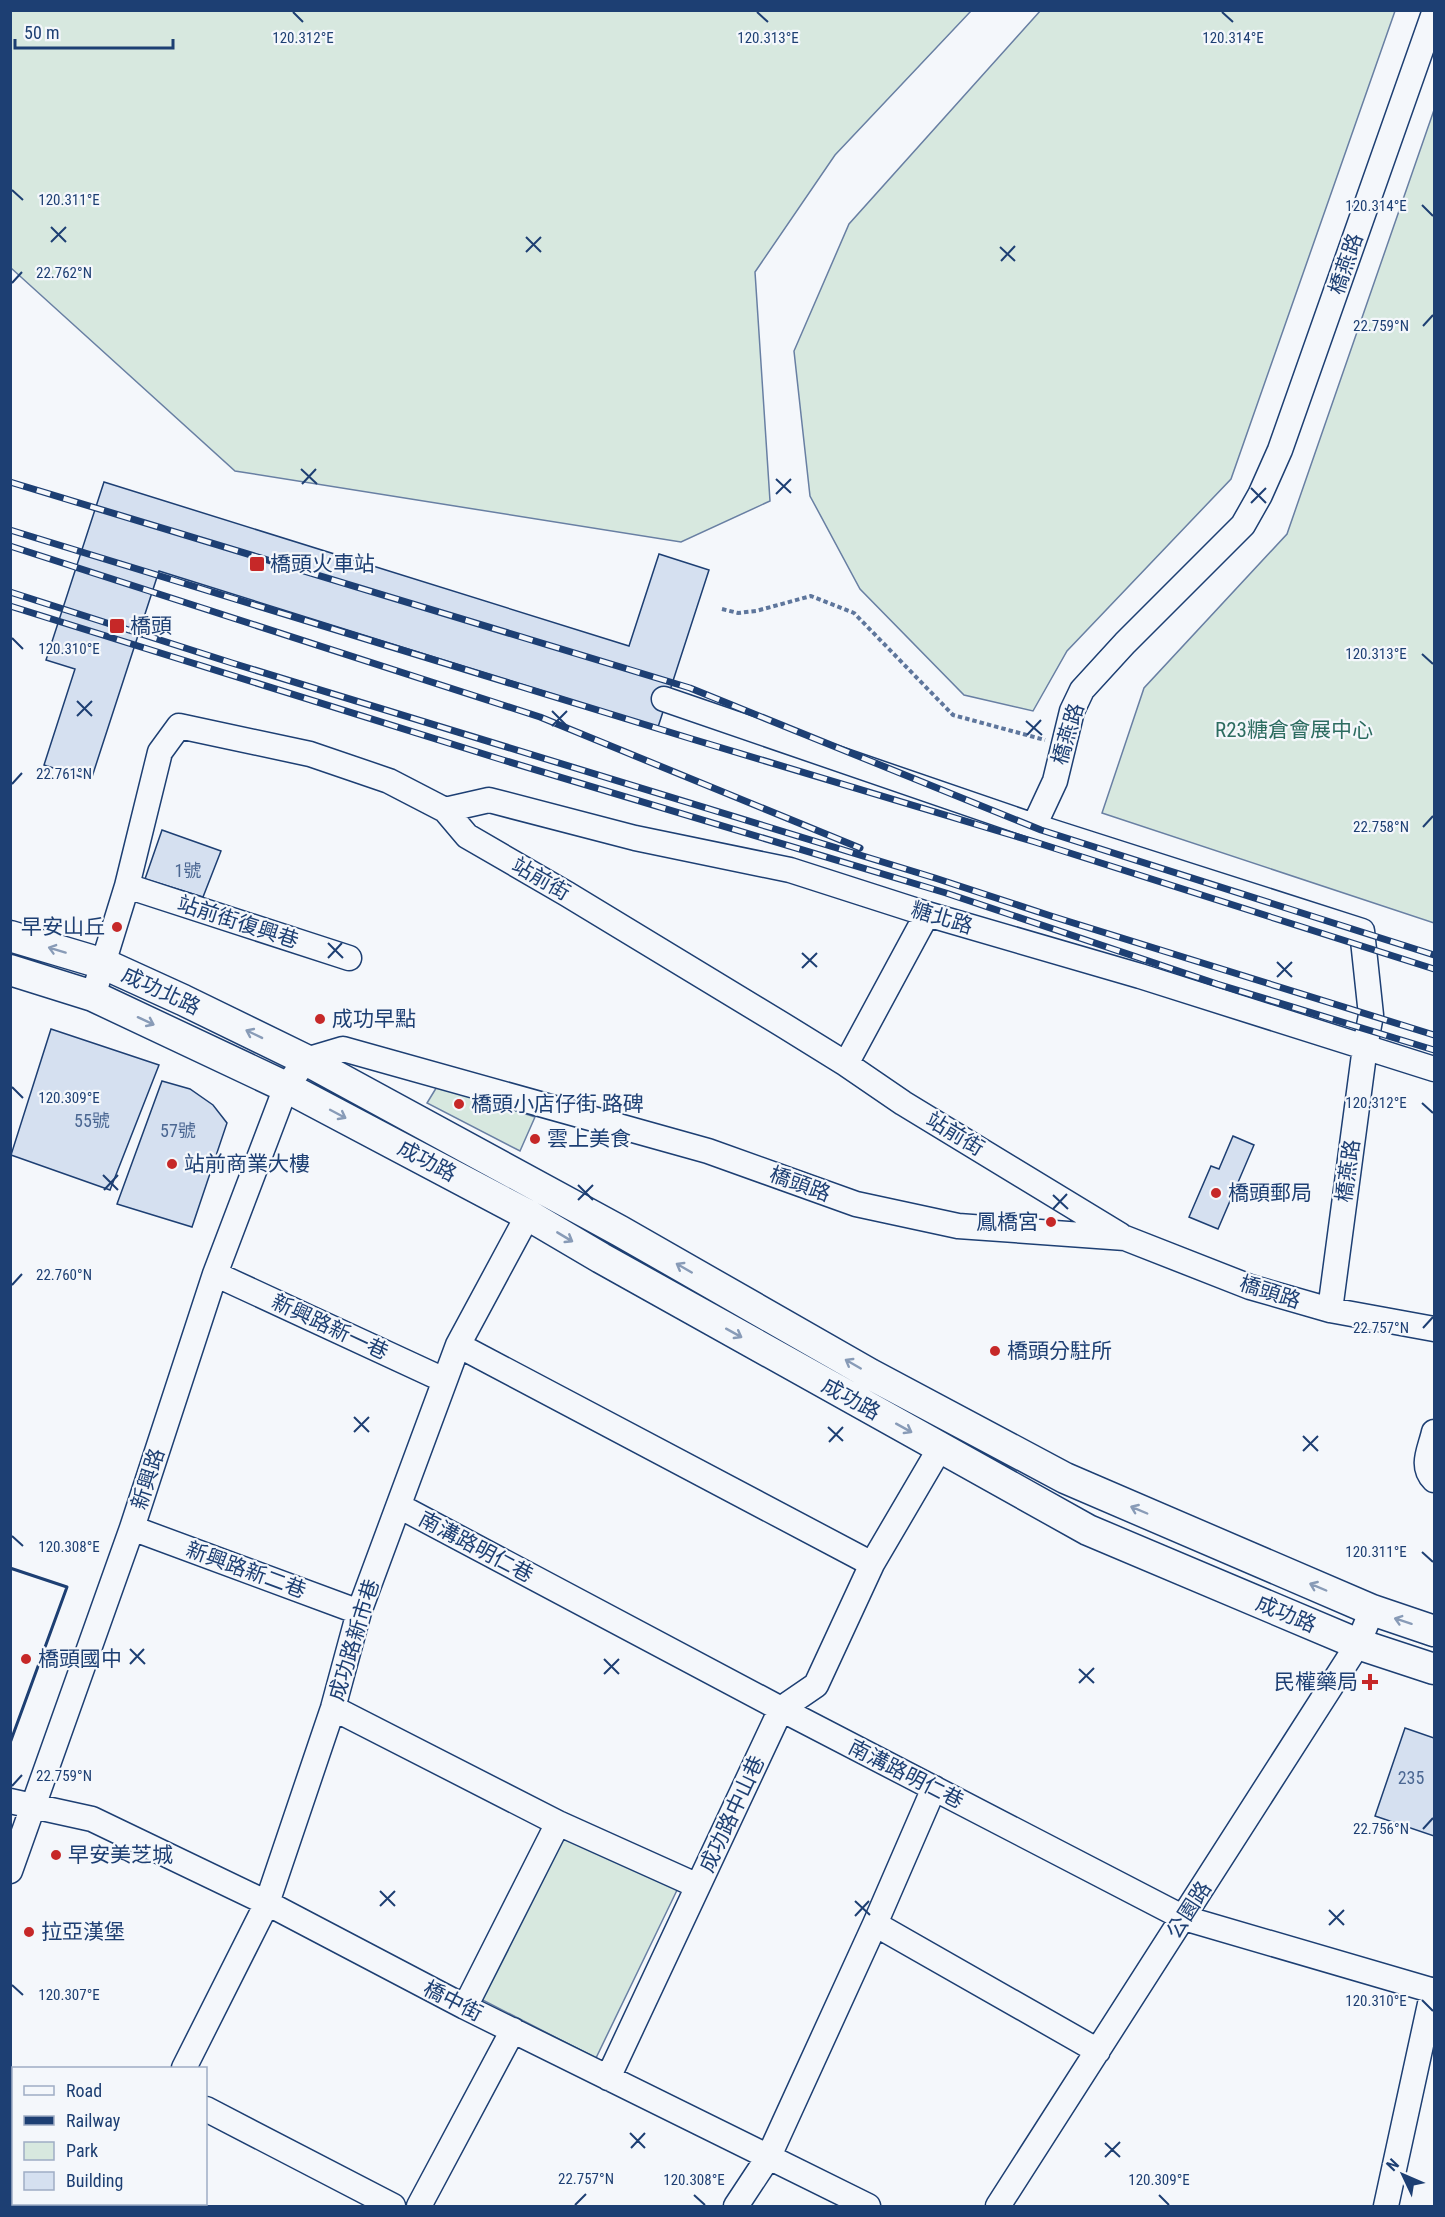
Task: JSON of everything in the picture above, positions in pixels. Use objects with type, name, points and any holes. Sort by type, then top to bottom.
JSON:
[{"type":"main road","name":"成功北路","points":[[10,936],[104,964],[306,1060]]},
{"type":"main road","name":"成功北路","points":[[10,970],[93,996],[286,1087]]},
{"type":"main road","name":"成功路","points":[[306,1060],[620,1231],[870,1374],[1065,1478],[1372,1610],[1434,1631]]},
{"type":"main road","name":"成功路","points":[[286,1087],[528,1215],[1088,1530],[1358,1644],[1434,1670]]},
{"type":"street","name":"橋燕路","points":[[1330,1310],[1371,1015],[1362,931],[1034,826],[1055,781],[1072,711],[1082,690],[1125,643],[1243,525],[1260,495],[1280,450],[1434,13]]},
{"type":"street","points":[[664,699],[1034,826]]},
{"type":"street","name":"站前街","points":[[93,996],[127,886],[160,752],[179,726],[310,754],[389,781],[445,810],[466,836],[567,894],[846,1064],[903,1103],[1125,1238]]},
{"type":"street","name":"糖北路","points":[[445,810],[489,800],[635,838],[790,870],[927,914],[1140,976],[1434,1069]]},
{"type":"street","name":"站前街復興巷","points":[[127,886],[349,958]]},
{"type":"street","points":[[846,1064],[927,914]]},
{"type":"street","name":"橋頭路","points":[[306,1060],[343,1049],[708,1151],[856,1204],[883,1211],[958,1226],[1125,1238],[1250,1287],[1330,1310],[1434,1329]]},
{"type":"street","points":[[286,1087],[306,1060]]},
{"type":"street","name":"新興路","points":[[10,1871],[35,1807],[132,1528],[215,1274],[286,1087]]},
{"type":"street","name":"成功路新市巷","points":[[185,2067],[267,1903],[333,1708],[359,1612],[458,1345],[528,1215]]},
{"type":"street","name":"新興路新一巷","points":[[215,1274],[444,1380]]},
{"type":"street","points":[[458,1345],[873,1564]]},
{"type":"street","points":[[1434,1432],[1425,1466],[1428,1474],[1434,1480]]},
{"type":"street","points":[[781,1709],[816,1685],[873,1564],[940,1448]]},
{"type":"street","name":"南溝路明仁巷","points":[[399,1506],[781,1709],[1184,1918],[1434,1991]]},
{"type":"street","name":"新興路新二巷","points":[[132,1528],[359,1612]]},
{"type":"street","name":"公園路","points":[[998,2206],[1358,1644],[1372,1610]]},
{"type":"street","points":[[333,1708],[558,1823],[698,1886]]},
{"type":"street","name":"成功路中山巷","points":[[608,2078],[781,1709]]},
{"type":"street","points":[[736,2206],[769,2156],[875,1924],[934,1788]]},
{"type":"street","name":"橋中街","points":[[10,1801],[92,1820],[267,1903],[465,2007],[868,2206]]},
{"type":"street","points":[[465,2007],[558,1823]]},
{"type":"street","points":[[875,1924],[1098,2051]]},
{"type":"street","points":[[1386,2206],[1434,1991]]},
{"type":"street","points":[[419,2206],[513,2030]]},
{"type":"street","points":[[207,2110],[393,2206]]},
{"type":"path","points":[[722,609],[738,613],[756,611],[811,596],[854,613],[953,715],[1063,745]]},
{"type":"green space","points":[[11,10],[971,11],[835,155],[755,272],[770,501],[681,542],[235,471],[11,268]]},
{"type":"green space","points":[[1041,10],[1395,11],[1231,479],[1067,651],[1033,711],[964,695],[860,589],[810,496],[794,351],[849,224]]},
{"type":"green space","name":"R23糖倉會展中心","points":[[1434,110],[1434,923],[1102,813],[1144,688],[1287,534]]},
{"type":"green space","points":[[438,1085],[535,1117],[520,1151],[427,1103]]},
{"type":"green space","points":[[549,1827],[680,1884],[596,2058],[471,1994]]},
{"type":"building","points":[[104,482],[629,646],[659,554],[709,570],[658,727],[159,571],[91,780],[44,765],[75,669],[46,660]]},
{"type":"building","points":[[162,830],[221,851],[203,897],[145,879]]},
{"type":"building","points":[[51,1029],[159,1065],[110,1190],[11,1155]]},
{"type":"building","name":"站前商業大樓","points":[[162,1081],[190,1089],[213,1105],[227,1123],[192,1227],[117,1204]]},
{"type":"building","name":"橋頭郵局","points":[[1233,1136],[1254,1145],[1218,1229],[1189,1217],[1211,1166],[1219,1169]]},
{"type":"building","points":[[1405,1728],[1434,1738],[1434,1836],[1375,1816]]},
{"type":"railway","points":[[10,482],[690,688],[1041,830],[1434,955]]},
{"type":"railway","points":[[10,530],[1035,842],[1434,969]]},
{"type":"railway","points":[[10,546],[540,717],[860,848]]},
{"type":"railway","points":[[10,592],[232,663],[935,878],[1434,1035]]},
{"type":"railway","points":[[10,606],[503,760],[946,893],[1217,984],[1434,1050]]},
{"type":"wall","points":[[10,1568],[67,1587],[10,1743]]},
{"type":"place","name":"橋頭火車站","points":[[257,564]]},
{"type":"place","name":"橋頭","points":[[117,626]]},
{"type":"place","name":"早安山丘","points":[[117,927]]},
{"type":"place","name":"成功早點","points":[[320,1019]]},
{"type":"place","name":"橋頭小店仔街 路碑","points":[[459,1104]]},
{"type":"place","name":"雲上美食","points":[[535,1139]]},
{"type":"place","name":"站前商業大樓","points":[[172,1164]]},
{"type":"place","name":"橋頭郵局","points":[[1216,1193]]},
{"type":"place","name":"鳳橋宮","points":[[1051,1222]]},
{"type":"place","name":"橋頭分駐所","points":[[995,1351]]},
{"type":"place","name":"橋頭國中","points":[[26,1659]]},
{"type":"place","name":"民權藥局","points":[[1370,1682]]},
{"type":"place","name":"早安美芝城","points":[[56,1855]]},
{"type":"place","name":"拉亞漢堡","points":[[29,1932]]}]
